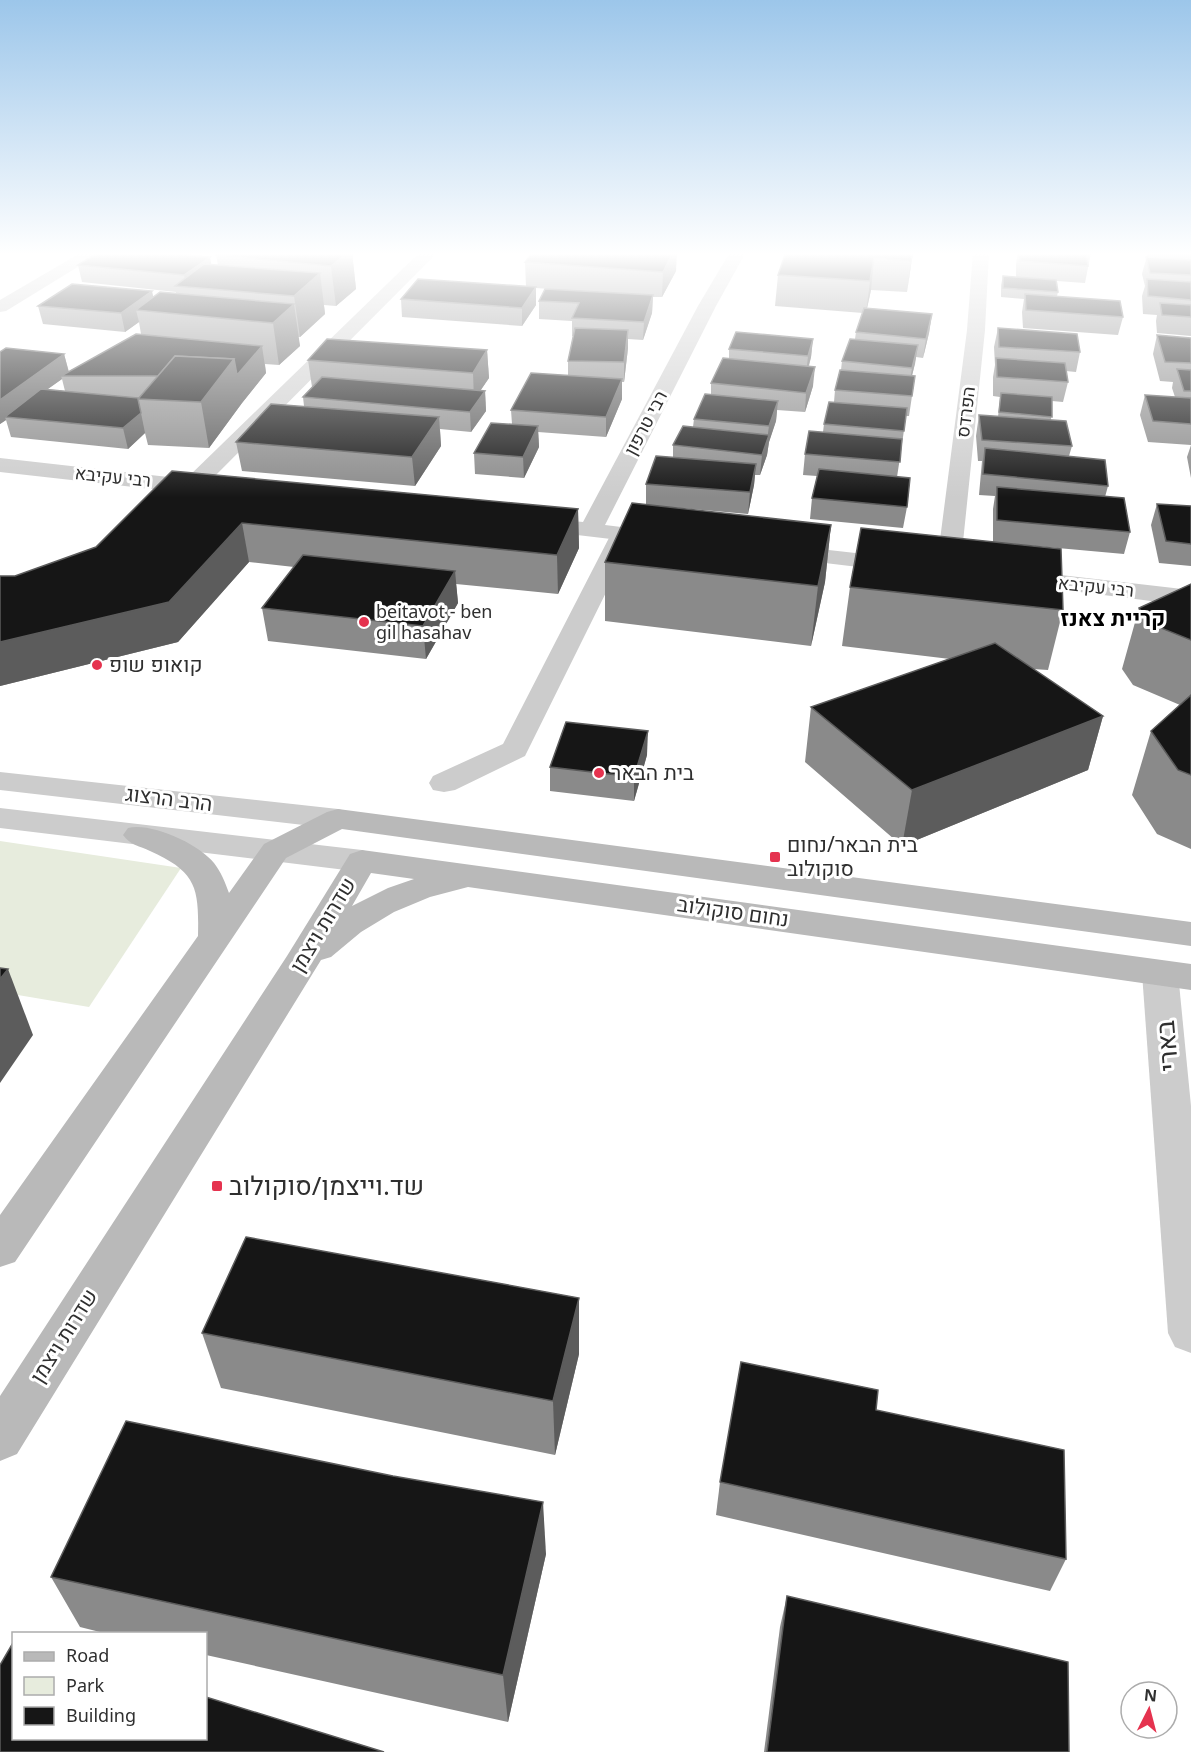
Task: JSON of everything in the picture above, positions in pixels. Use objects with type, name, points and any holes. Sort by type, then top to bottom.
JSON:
[{"type":"main road","points":[[0,1249],[274,851],[338,819]]},
{"type":"main road","name":"שדרות ויצמן","points":[[0,1437],[300,965],[362,861],[338,819]]},
{"type":"main road","name":"נחום סוקולוב","points":[[338,819],[1191,934]]},
{"type":"main road","points":[[139,835],[167,845],[190,858],[207,874],[213,889],[216,911],[215,938]]},
{"type":"main road","name":"נחום סוקולוב","points":[[362,861],[483,876],[1176,975]]},
{"type":"main road","points":[[300,965],[338,930],[393,898],[421,887],[483,876]]},
{"type":"street","points":[[192,486],[347,334]]},
{"type":"street","name":"רבי טרפון","points":[[590,531],[693,334]]},
{"type":"street","name":"הפרדס","points":[[971,573],[976,334]]},
{"type":"street","name":"רבי עקיבא","points":[[0,465],[227,490]]},
{"type":"street","points":[[507,521],[681,541]]},
{"type":"street","points":[[444,783],[515,750],[623,534]]},
{"type":"street","name":"רבי עקיבא","points":[[762,550],[1191,598]]},
{"type":"street","name":"הרב הרצוג","points":[[0,781],[338,819]]},
{"type":"street","name":"הרב הרצוג","points":[[0,818],[274,851]]},
{"type":"street","name":"נחום סוקולוב","points":[[274,851],[362,861]]},
{"type":"street","name":"בארי","points":[[1176,975],[1191,1334]]},
{"type":"green space","points":[[0,841],[181,868],[89,1007],[0,992]]},
{"type":"building","points":[[136,334],[262,346],[237,375],[234,359],[175,356],[158,376],[61,376]]},
{"type":"building","points":[[574,334],[628,334],[624,362],[568,361]]},
{"type":"building","points":[[735,334],[813,339],[808,356],[729,349]]},
{"type":"building","points":[[874,334],[927,334],[926,339]]},
{"type":"building","points":[[998,334],[1074,334],[1077,334],[1080,352],[999,347]]},
{"type":"building","points":[[1157,335],[1191,338],[1191,363],[1165,362]]},
{"type":"building","points":[[327,339],[487,350],[473,373],[308,360]]},
{"type":"building","points":[[850,339],[918,345],[912,368],[842,361]]},
{"type":"building","points":[[6,348],[64,354],[0,400],[0,352]]},
{"type":"building","points":[[175,356],[234,359],[201,402],[138,399]]},
{"type":"building","points":[[723,358],[815,367],[806,393],[711,383]]},
{"type":"building","points":[[996,358],[1065,363],[1068,382],[997,377]]},
{"type":"building","points":[[1177,369],[1191,370],[1191,391],[1184,391]]},
{"type":"building","points":[[840,370],[915,376],[912,396],[835,390]]},
{"type":"building","points":[[531,373],[622,379],[606,417],[511,410]]},
{"type":"building","points":[[322,377],[485,391],[470,412],[303,397]]},
{"type":"building","points":[[41,389],[139,398],[141,413],[123,428],[5,417]]},
{"type":"building","points":[[1001,393],[1052,397],[1052,417],[999,412]]},
{"type":"building","points":[[705,394],[778,401],[769,426],[694,419]]},
{"type":"building","points":[[1145,395],[1191,398],[1191,424],[1153,421]]},
{"type":"building","points":[[829,402],[907,408],[904,431],[824,424]]},
{"type":"building","points":[[271,404],[439,417],[412,457],[236,442]]},
{"type":"building","points":[[979,415],[1066,421],[1072,446],[982,440]]},
{"type":"building","points":[[491,423],[538,426],[523,457],[474,453]]},
{"type":"building","points":[[683,426],[769,435],[762,455],[673,445]]},
{"type":"building","points":[[809,431],[902,439],[900,462],[805,454]]},
{"type":"building","points":[[985,448],[1105,460],[1108,486],[983,474]]},
{"type":"building","points":[[656,456],[756,464],[750,492],[646,484]]},
{"type":"building","points":[[819,469],[910,478],[907,507],[812,498]]},
{"type":"building","points":[[172,471],[578,509],[557,555],[242,523],[169,602],[0,642],[0,576],[15,576],[96,547]]},
{"type":"building","points":[[997,487],[1124,498],[1130,532],[997,520]]},
{"type":"building","points":[[632,503],[831,525],[818,586],[605,562]]},
{"type":"building","points":[[1157,504],[1191,506],[1191,544],[1166,541]]},
{"type":"building","points":[[861,528],[1061,549],[1063,610],[850,587]]},
{"type":"building","points":[[303,555],[455,571],[423,626],[262,608]]},
{"type":"building","points":[[1191,584],[1191,640],[1151,624],[1139,608]]},
{"type":"building","points":[[995,643],[1103,716],[912,790],[811,707]]},
{"type":"building","points":[[1191,695],[1191,775],[1178,770],[1151,731]]},
{"type":"building","points":[[566,722],[648,731],[634,777],[550,767]]},
{"type":"building","points":[[0,968],[8,969],[0,979]]},
{"type":"building","points":[[246,1237],[579,1298],[553,1401],[202,1333]]},
{"type":"building","points":[[741,1362],[878,1390],[876,1410],[1064,1450],[1066,1559],[720,1482]]},
{"type":"building","points":[[126,1421],[393,1476],[543,1502],[503,1675],[51,1577]]},
{"type":"building","points":[[787,1596],[1068,1662],[1069,1752],[767,1752]]},
{"type":"building","points":[[12,1644],[12,1740],[207,1740],[207,1697],[384,1752],[0,1752],[0,1665]]},
{"type":"place","name":"beitavot - ben gil hasahav","points":[[364,622]]},
{"type":"place","name":"קואופ שופ","points":[[97,665]]},
{"type":"place","name":"בית הבאר","points":[[599,773]]},
{"type":"place","name":"בית הבאר/נחום סוקולוב","points":[[775,857]]},
{"type":"place","name":"שד.וייצמן/סוקולוב","points":[[217,1186]]},
{"type":"district","name":"קריית צאנז","points":[[1113,618]]}]
